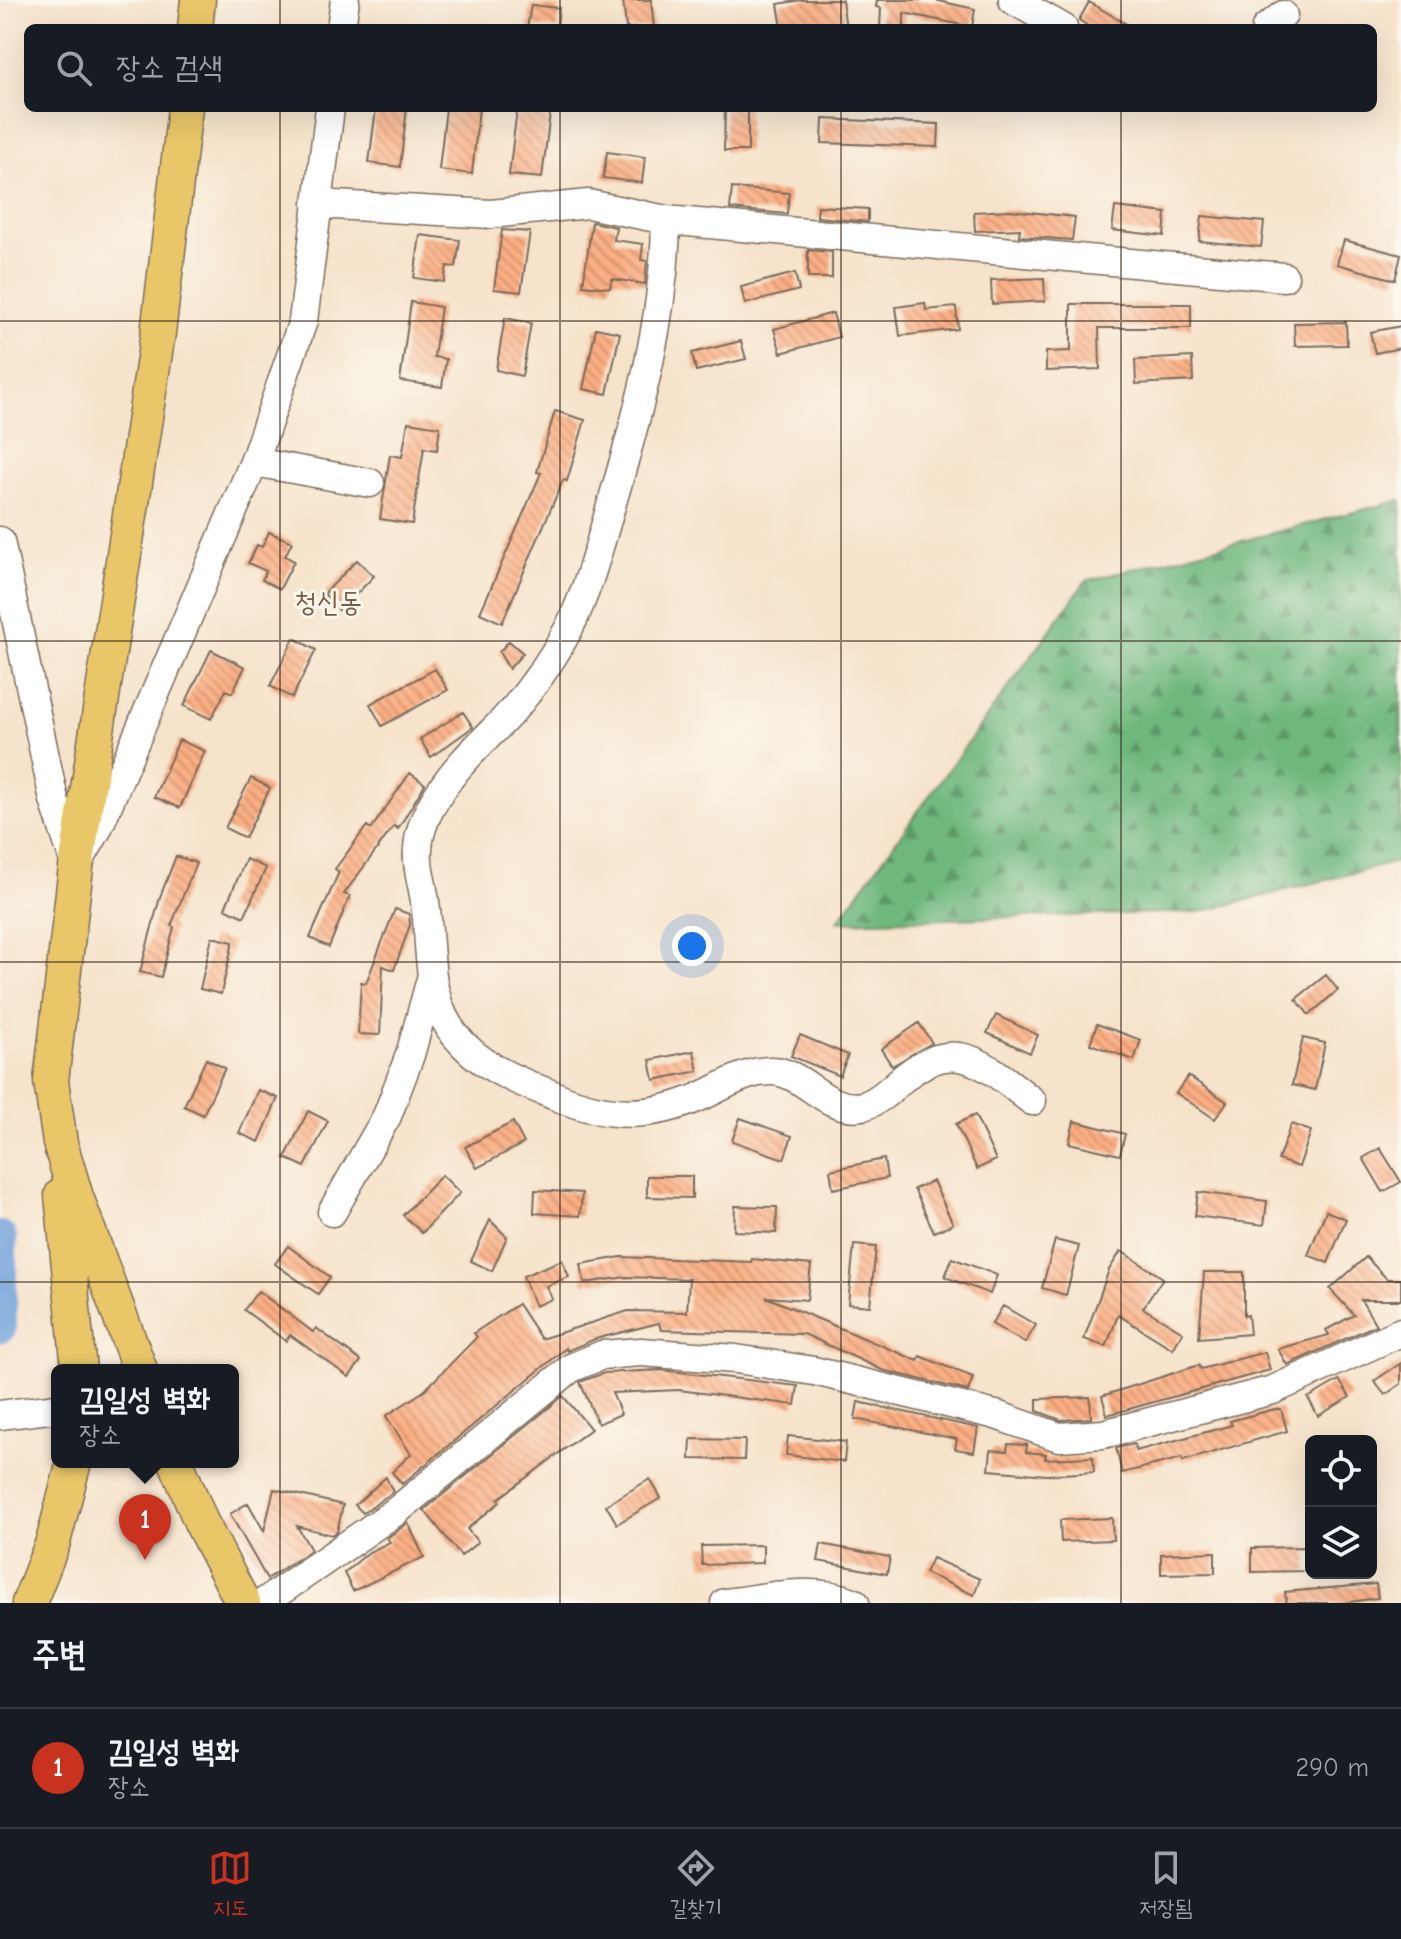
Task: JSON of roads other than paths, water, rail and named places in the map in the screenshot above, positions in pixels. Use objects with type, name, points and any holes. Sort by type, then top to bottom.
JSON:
[{"type":"main road","points":[[195,24],[198,0]]},
{"type":"main road","points":[[78,1364],[60,1143],[51,1081],[76,867],[158,333],[185,112]]},
{"type":"main road","points":[[60,1143],[76,1197],[138,1364]]},
{"type":"main road","points":[[29,1603],[53,1542],[72,1468]]},
{"type":"main road","points":[[178,1468],[201,1522],[243,1603]]},
{"type":"street","points":[[342,24],[345,0]]},
{"type":"street","points":[[1013,0],[1056,24]]},
{"type":"street","points":[[76,867],[98,828],[254,462],[303,321],[329,112]]},
{"type":"street","points":[[317,204],[491,214],[588,204],[666,220],[1284,277]]},
{"type":"street","points":[[666,220],[665,265],[635,428],[593,569],[568,629],[528,692],[475,747],[440,792],[423,826],[417,851],[432,978],[441,1012],[454,1034],[484,1066],[592,1111],[675,1109],[754,1072],[776,1071],[800,1081],[836,1104],[862,1106],[885,1094],[913,1069],[936,1057],[958,1054],[984,1064],[1032,1101]]},
{"type":"street","points":[[254,462],[370,483]]},
{"type":"street","points":[[0,541],[54,800],[76,867]]},
{"type":"street","points":[[332,1212],[387,1116],[410,1055],[432,978]]},
{"type":"street","points":[[263,1603],[395,1512],[571,1368],[602,1355],[672,1353],[814,1371],[996,1415],[1059,1437],[1103,1434],[1273,1390],[1401,1332]]},
{"type":"street","points":[[0,1415],[51,1409]]},
{"type":"street","points":[[725,1603],[803,1593],[843,1597],[855,1603]]},
{"type":"waterway","points":[[0,1238],[0,1326]]},
{"type":"place","name":"김일성 벽화","points":[[145,1560]]},
{"type":"district","name":"청신동","points":[[328,601]]}]
